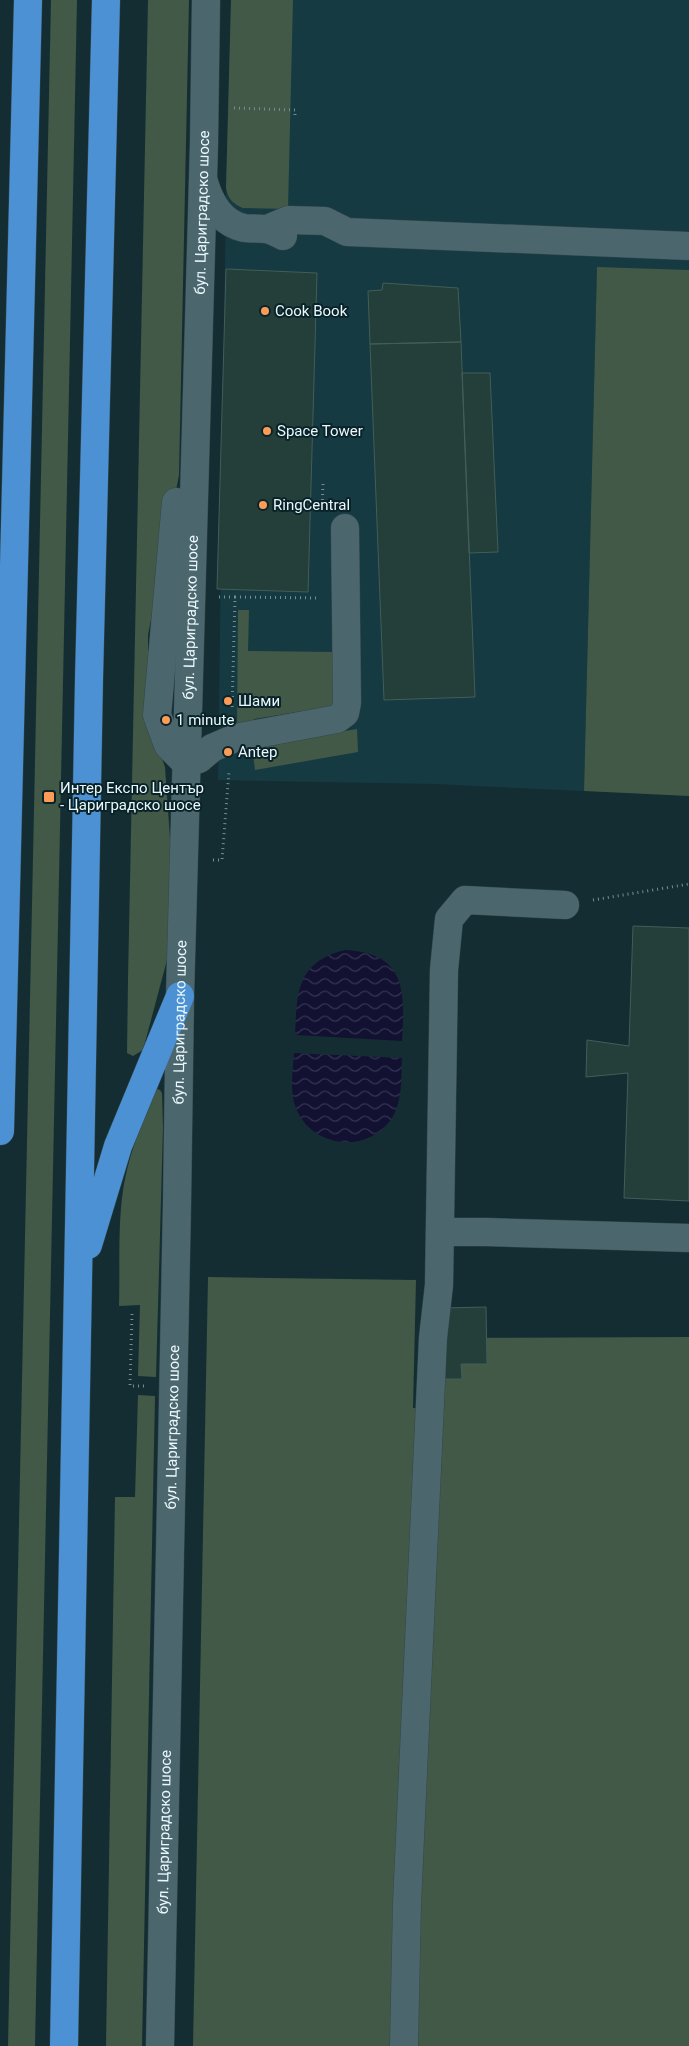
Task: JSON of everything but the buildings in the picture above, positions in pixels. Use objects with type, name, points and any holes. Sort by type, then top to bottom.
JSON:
[{"type":"highway","points":[[0,1131],[28,0]]},
{"type":"highway","points":[[64,2046],[89,679],[106,0]]},
{"type":"highway","points":[[79,1276],[118,1146],[180,996]]},
{"type":"street","name":"бул. Цариградско шосе","points":[[160,2046],[180,996],[203,178],[206,0]]},
{"type":"street","points":[[203,178],[208,198],[221,216],[245,228],[267,229],[288,220],[325,221],[347,232],[689,246]]},
{"type":"street","points":[[179,475],[157,715],[168,745],[186,763],[199,759],[212,748],[235,738],[336,720],[345,713],[347,703],[345,528]]},
{"type":"street","points":[[404,2046],[407,1903],[432,1348],[439,1285],[444,970],[449,919],[466,900],[565,904]]},
{"type":"street","points":[[440,1232],[689,1238]]},
{"type":"path","points":[[232,108],[295,110],[295,116]]},
{"type":"path","points":[[322,512],[323,484]]},
{"type":"path","points":[[211,596],[320,598]]},
{"type":"path","points":[[232,712],[235,597]]},
{"type":"path","points":[[210,860],[222,860],[230,767]]},
{"type":"path","points":[[565,904],[689,884]]},
{"type":"path","points":[[132,1314],[130,1386],[146,1386]]},
{"type":"shaded area","points":[[231,0],[689,0],[689,271],[597,268],[584,791],[434,784],[218,780],[226,188]]},
{"type":"green space","points":[[51,0],[77,0],[35,2046],[8,2046]]},
{"type":"green space","points":[[148,0],[189,0],[179,475],[148,635],[148,721],[165,767],[171,853],[167,960],[143,1050],[133,1056],[127,1053],[128,979]]},
{"type":"green space","points":[[231,0],[293,0],[288,209],[243,208],[232,201],[227,192]]},
{"type":"green space","points":[[597,267],[689,270],[689,796],[584,791]]},
{"type":"green space","points":[[238,610],[249,610],[248,651],[333,652],[334,706],[254,719],[253,723],[237,728]]},
{"type":"green space","points":[[357,729],[358,752],[255,770],[252,746]]},
{"type":"green space","points":[[157,1089],[162,1093],[163,1128],[156,1377],[138,1376],[140,1305],[119,1306],[120,1224],[124,1184],[139,1130],[153,1091]]},
{"type":"green space","points":[[208,1277],[416,1280],[413,1408],[429,1408],[433,1338],[689,1337],[689,2046],[193,2046]]},
{"type":"green space","points":[[138,1395],[155,1396],[142,2046],[106,2046],[115,1497],[135,1497]]},
{"type":"water","points":[[345,950],[365,953],[380,959],[391,967],[398,978],[402,991],[402,1041],[295,1035],[297,1006],[302,981],[317,962],[329,955]]},
{"type":"water","points":[[294,1053],[402,1058],[399,1099],[390,1121],[379,1132],[365,1139],[351,1142],[336,1141],[322,1136],[310,1128],[300,1117],[294,1102],[292,1084]]},
{"type":"place","name":"Cook Book","points":[[265,311]]},
{"type":"place","name":"Space Tower","points":[[267,431]]},
{"type":"place","name":"RingCentral","points":[[263,505]]},
{"type":"place","name":"Шами","points":[[228,701]]},
{"type":"place","name":"1 minute","points":[[166,720]]},
{"type":"place","name":"Antep","points":[[228,752]]},
{"type":"place","name":"Интер Експо Център - Цариградско шосе","points":[[49,797]]}]
